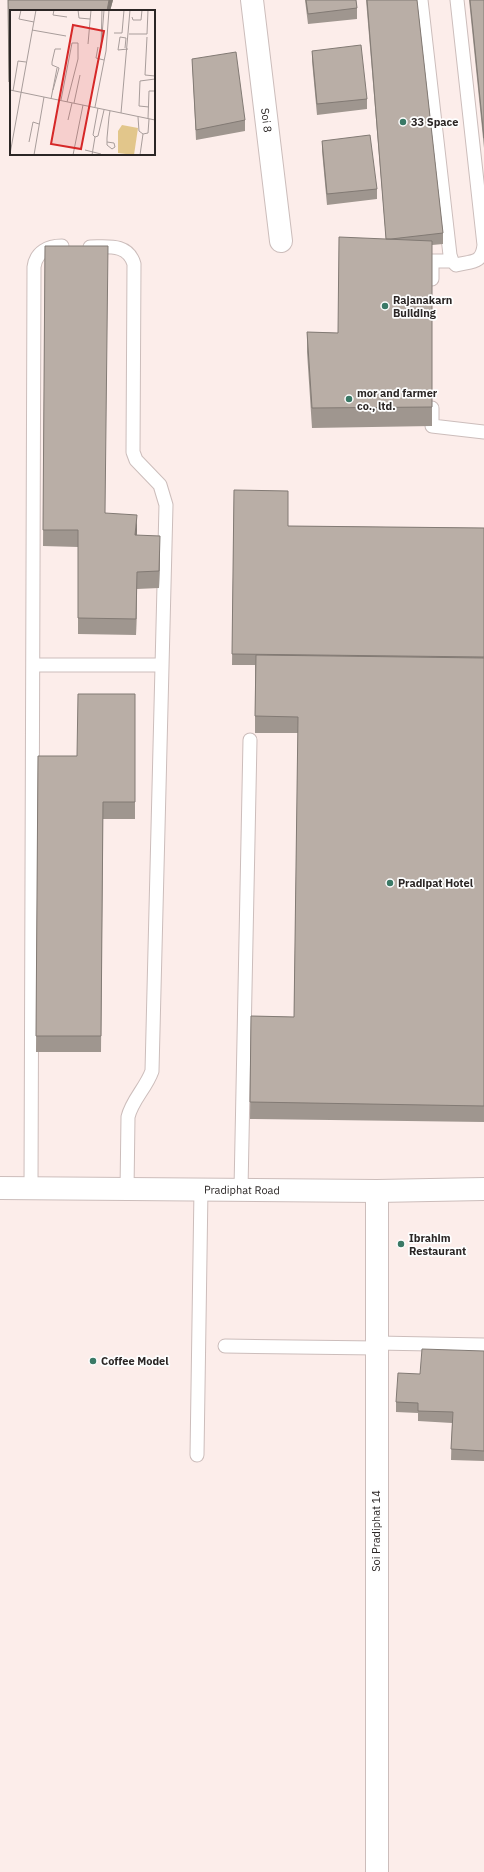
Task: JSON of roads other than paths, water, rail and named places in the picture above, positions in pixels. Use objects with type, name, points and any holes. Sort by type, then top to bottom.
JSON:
[{"type":"street","name":"Soi 8","points":[[252,0],[281,241]]},
{"type":"street","name":"Pradiphat Road","points":[[0,1188],[376,1191],[484,1189]]},
{"type":"street","name":"Soi Pradiphat 14","points":[[376,1191],[377,1872]]},
{"type":"lane","points":[[421,0],[452,261],[456,265],[478,260],[481,257],[484,245],[457,0]]},
{"type":"lane","points":[[31,1189],[34,267],[37,256],[48,248],[118,247],[129,254],[134,264],[133,452],[136,460],[160,486],[166,505],[152,1071],[143,1090],[130,1108],[128,1117],[127,1190]]},
{"type":"lane","points":[[432,292],[432,261],[452,261]]},
{"type":"lane","points":[[432,395],[432,426],[484,432]]},
{"type":"lane","points":[[33,665],[162,665]]},
{"type":"lane","points":[[241,1189],[250,740]]},
{"type":"lane","points":[[197,1455],[201,1189]]},
{"type":"lane","points":[[225,1346],[484,1345]]},
{"type":"place","name":"33 Space","points":[[403,122]]},
{"type":"place","name":"Rajanakarn Building","points":[[385,306]]},
{"type":"place","name":"mor and farmer co., ltd.","points":[[349,399]]},
{"type":"place","name":"Pradipat Hotel","points":[[390,883]]},
{"type":"place","name":"Ibrahim Restaurant","points":[[401,1244]]},
{"type":"place","name":"Coffee Model","points":[[93,1361]]}]
